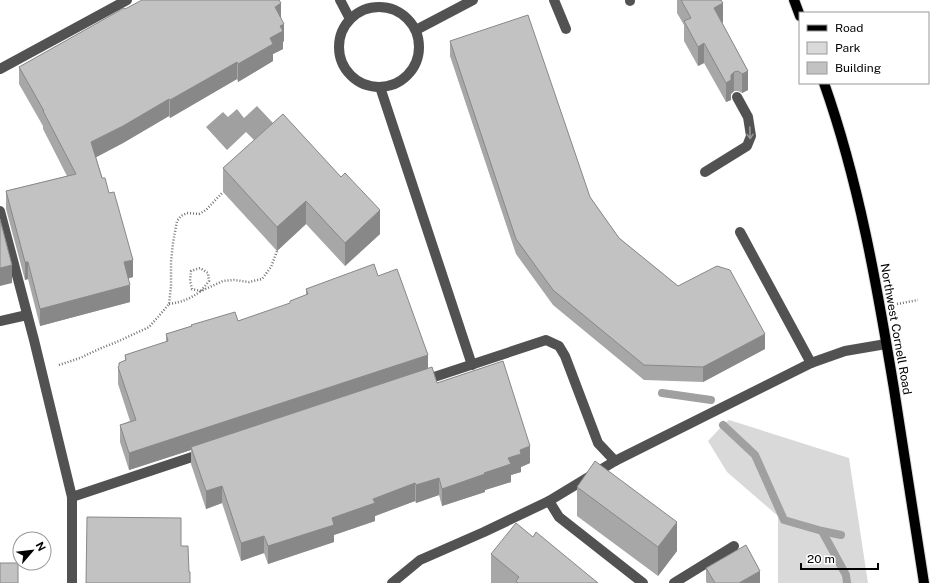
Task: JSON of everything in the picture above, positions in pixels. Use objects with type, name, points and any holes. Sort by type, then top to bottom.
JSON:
[{"type":"main road","points":[[794,0],[799,13]]},
{"type":"main road","name":"Northwest Cornell Road","points":[[824,84],[848,158],[882,315],[924,583]]},
{"type":"lane","points":[[0,69],[128,0]]},
{"type":"lane","points":[[340,0],[350,19]]},
{"type":"lane","points":[[416,30],[473,0]]},
{"type":"lane","points":[[554,0],[566,28]]},
{"type":"lane","points":[[378,6],[394,9],[407,17],[416,30],[420,46],[417,61],[408,74],[396,83],[380,87],[365,84],[352,76],[343,62],[339,48],[342,32],[350,19],[363,10],[378,6]]},
{"type":"lane","points":[[380,87],[472,365]]},
{"type":"lane","points":[[705,172],[747,146],[751,136],[748,117],[737,96]]},
{"type":"lane","points":[[0,211],[72,497],[72,583]]},
{"type":"lane","points":[[740,232],[811,363]]},
{"type":"lane","points":[[0,321],[27,315]]},
{"type":"lane","points":[[411,385],[546,340],[558,346],[565,356],[598,443],[616,461]]},
{"type":"lane","points":[[392,583],[420,560],[549,501],[616,461],[811,363],[845,351],[886,344]]},
{"type":"lane","points":[[72,497],[215,450]]},
{"type":"lane","points":[[549,501],[559,517],[643,583]]},
{"type":"lane","points":[[674,583],[734,546]]},
{"type":"path","points":[[41,370],[80,358],[149,326],[169,304],[171,262],[177,221],[181,216],[187,213],[199,214],[206,210],[223,192]]},
{"type":"path","points":[[169,304],[181,302],[193,297],[201,291],[223,281],[234,280],[249,282],[262,279],[271,267],[277,251]]},
{"type":"path","points":[[200,268],[208,273],[209,281],[201,291],[192,289],[190,281],[191,271],[200,268]]},
{"type":"green space","points":[[729,420],[849,458],[868,583],[778,583],[778,516],[727,472],[708,441]]},
{"type":"shaded area","points":[[257,106],[273,123],[254,140],[246,132],[227,150],[206,127],[223,112],[228,117],[237,109],[244,118]]},
{"type":"building","points":[[142,0],[279,0],[281,3],[275,7],[284,24],[280,26],[283,31],[270,38],[273,44],[238,64],[237,62],[123,126],[91,142],[102,178],[105,178],[109,193],[114,192],[133,260],[124,262],[130,285],[40,309],[28,262],[25,262],[6,191],[76,174],[44,111],[19,67],[124,8],[125,9]]},
{"type":"building","points":[[681,0],[721,0],[723,3],[714,8],[748,71],[742,74],[738,71],[734,72],[731,75],[731,80],[726,83],[704,43],[698,47],[684,21],[691,18]]},
{"type":"building","points":[[528,15],[590,197],[619,238],[678,286],[717,266],[730,270],[765,334],[703,367],[644,365],[553,290],[516,239],[450,41]]},
{"type":"building","points":[[283,114],[341,177],[345,173],[380,210],[345,243],[306,201],[277,227],[223,168]]},
{"type":"building","points":[[0,219],[12,265],[0,268]]},
{"type":"building","points":[[374,264],[378,276],[397,269],[428,355],[129,453],[120,425],[136,420],[118,367],[119,363],[126,360],[125,355],[168,341],[166,334],[192,326],[191,325],[235,312],[238,321],[290,303],[290,301],[308,294],[306,289]]},
{"type":"building","points":[[503,361],[530,446],[520,450],[521,454],[508,458],[511,464],[442,489],[439,478],[416,485],[415,483],[373,499],[375,503],[332,518],[334,525],[268,546],[264,536],[241,543],[222,486],[206,491],[191,447],[432,367],[437,383]]},
{"type":"building","points":[[595,461],[677,522],[658,547],[577,487]]},
{"type":"building","points":[[87,517],[181,518],[181,546],[188,546],[190,583],[86,583]]},
{"type":"building","points":[[516,523],[533,537],[536,532],[598,583],[518,583],[516,581],[519,577],[491,554]]},
{"type":"building","points":[[746,545],[760,571],[739,583],[715,583],[706,568]]},
{"type":"building","points":[[0,563],[12,563],[12,571],[18,571],[18,583],[0,583]]},
{"type":"waterway","points":[[662,393],[711,400]]},
{"type":"waterway","points":[[723,425],[755,455],[784,520],[822,531],[846,575],[847,583]]},
{"type":"waterway","points":[[822,531],[841,535]]}]
